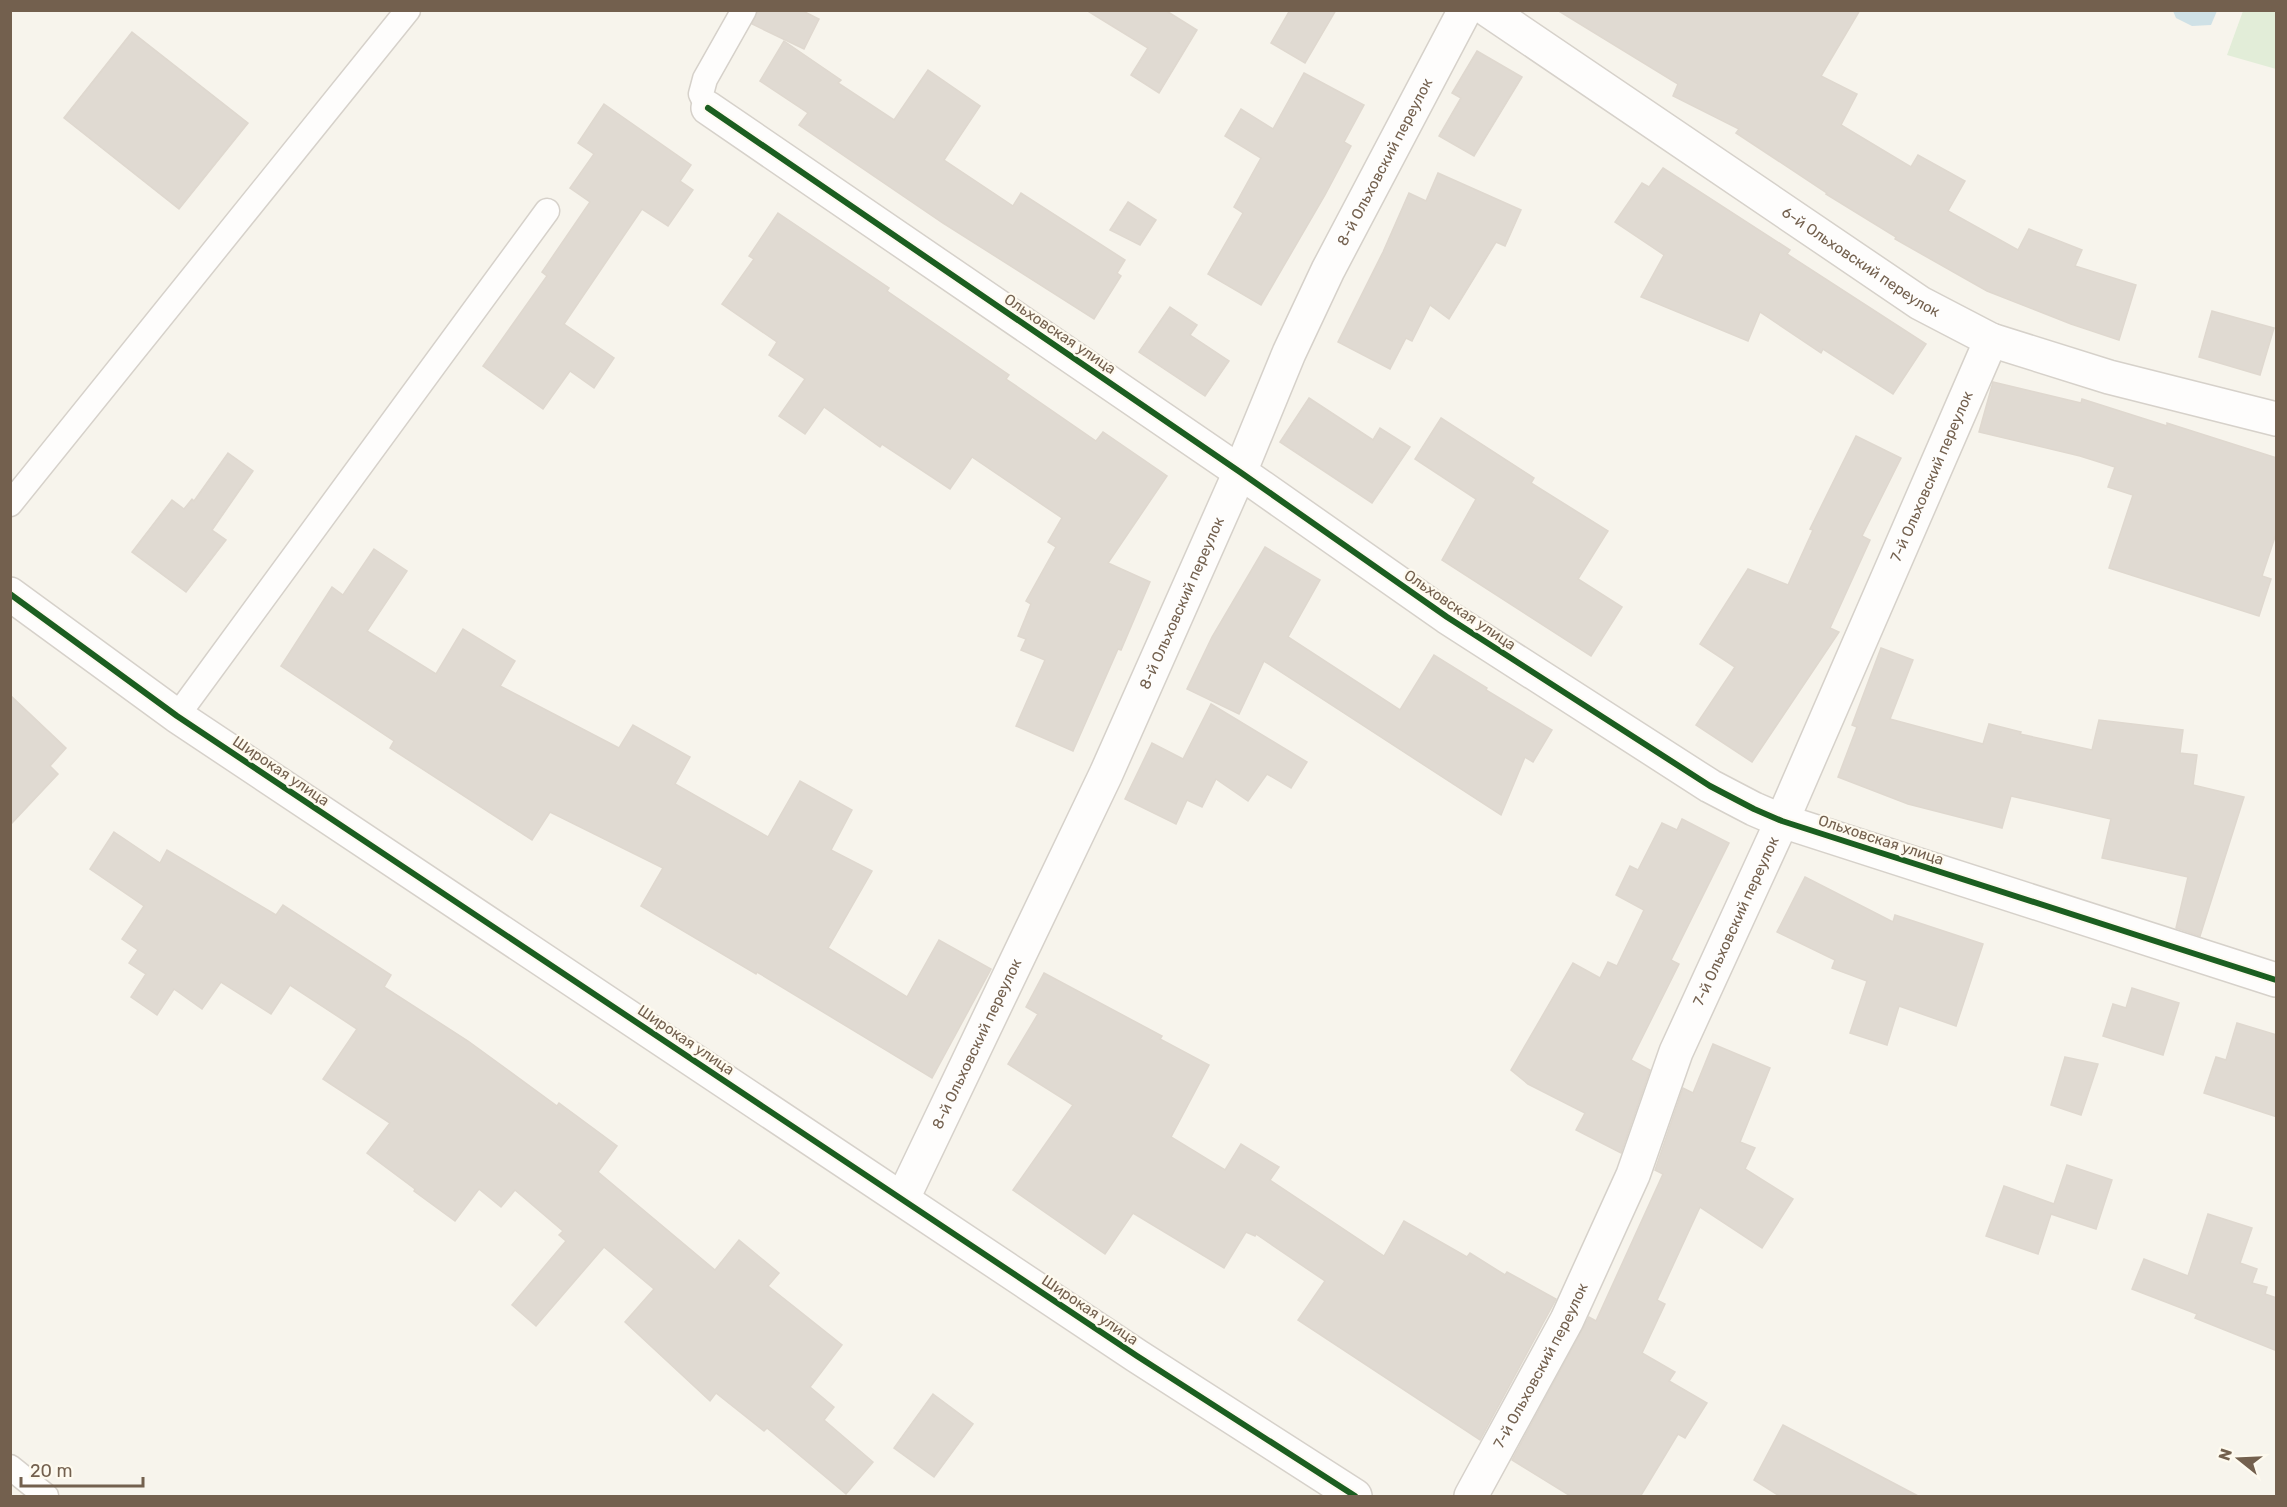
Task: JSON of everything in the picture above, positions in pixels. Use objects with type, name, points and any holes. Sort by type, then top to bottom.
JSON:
[{"type":"street","name":"8-й Ольховский переулок","points":[[903,1198],[1106,774],[1240,472],[1289,353],[1328,270],[1465,10]]},
{"type":"street","name":"6-й Ольховский переулок","points":[[1488,10],[1920,303],[1991,340],[2109,377],[2277,419]]},
{"type":"street","name":"Ольховская улица","points":[[708,108],[1240,472],[1457,624],[1710,786],[1782,821],[2277,980]]},
{"type":"street","name":"7-й Ольховский переулок","points":[[1471,1497],[1567,1320],[1633,1175],[1676,1052],[1782,821],[1991,340]]},
{"type":"street","name":"Широкая улица","points":[[10,594],[177,716],[1137,1356],[1355,1497]]},
{"type":"lane","points":[[10,504],[408,10]]},
{"type":"lane","points":[[708,108],[701,94],[705,79],[744,10]]},
{"type":"lane","points":[[177,716],[547,211]]},
{"type":"lane","points":[[10,1467],[46,1497]]},
{"type":"green space","points":[[2243,11],[2276,11],[2276,69],[2227,55]]},
{"type":"shaded area","points":[[2173,11],[2217,11],[2211,25],[2192,26],[2176,18]]},
{"type":"building","points":[[758,10],[801,10],[819,19],[804,49],[752,24]]},
{"type":"building","points":[[1086,10],[1165,10],[1197,30],[1159,93],[1131,75],[1148,48]]},
{"type":"building","points":[[1290,10],[1336,10],[1305,63],[1271,43]]},
{"type":"building","points":[[1557,10],[1860,10],[1821,76],[1857,94],[1841,125],[1911,167],[1918,155],[1965,181],[1948,211],[2018,250],[2029,229],[2082,250],[2075,266],[2136,285],[2119,340],[1987,291],[1895,239],[1896,237],[1826,194],[1736,133],[1739,129],[1673,96],[1678,84]]},
{"type":"building","points":[[132,32],[248,123],[179,209],[64,118]]},
{"type":"building","points":[[784,41],[841,80],[838,83],[894,120],[928,70],[980,106],[944,160],[1013,206],[1021,193],[1125,260],[1117,273],[1121,276],[1094,319],[943,223],[799,125],[808,113],[760,81]]},
{"type":"building","points":[[1477,51],[1522,77],[1474,156],[1439,136],[1461,98],[1452,93]]},
{"type":"building","points":[[1304,73],[1364,105],[1344,142],[1351,146],[1261,305],[1208,274],[1243,213],[1234,207],[1261,158],[1225,136],[1241,109],[1273,129]]},
{"type":"building","points":[[604,104],[691,165],[680,181],[693,190],[668,226],[642,209],[564,324],[614,358],[594,388],[570,371],[543,409],[483,366],[547,276],[542,272],[590,202],[570,188],[594,154],[578,143]]},
{"type":"building","points":[[1663,168],[1790,250],[1787,254],[1926,344],[1893,394],[1823,349],[1821,353],[1760,312],[1748,341],[1641,297],[1664,255],[1615,222],[1642,183],[1649,187]]},
{"type":"building","points":[[1438,173],[1521,210],[1505,246],[1496,242],[1449,319],[1430,305],[1412,341],[1406,338],[1390,369],[1338,342],[1383,252],[1409,193],[1426,201]]},
{"type":"building","points":[[1128,202],[1156,220],[1140,245],[1110,230]]},
{"type":"building","points":[[778,213],[889,288],[887,291],[1009,375],[1006,379],[1096,441],[1103,432],[1167,476],[1108,563],[1150,582],[1121,650],[1118,649],[1073,751],[1016,726],[1045,660],[1021,650],[1026,639],[1018,636],[1031,604],[1026,601],[1056,547],[1048,542],[1062,518],[972,457],[950,489],[882,444],[880,447],[824,407],[805,434],[779,416],[805,379],[769,355],[777,342],[722,304],[754,259],[749,256]]},
{"type":"building","points":[[1170,307],[1197,325],[1190,335],[1229,361],[1205,396],[1139,352]]},
{"type":"building","points":[[2212,311],[2274,328],[2260,375],[2199,357]]},
{"type":"building","points":[[1993,382],[2081,403],[2082,399],[2277,458],[2277,531],[2262,576],[2271,579],[2259,616],[2109,568],[2133,495],[2108,487],[2115,467],[2080,456],[1979,432]]},
{"type":"building","points":[[1309,398],[1373,440],[1380,428],[1410,447],[1372,503],[1280,442]]},
{"type":"building","points":[[1441,418],[1534,478],[1531,483],[1608,531],[1578,579],[1622,607],[1591,656],[1442,560],[1476,499],[1415,459]]},
{"type":"building","points":[[1856,436],[1901,458],[1862,536],[1870,540],[1830,628],[1839,632],[1752,762],[1696,725],[1735,667],[1700,644],[1748,569],[1788,585],[1813,530],[1810,529]]},
{"type":"building","points":[[228,453],[253,471],[212,530],[226,540],[186,592],[132,552],[172,500],[184,509],[192,499],[194,501]]},
{"type":"building","points":[[1265,547],[1320,580],[1288,637],[1400,710],[1434,655],[1552,730],[1533,762],[1525,757],[1501,815],[1264,661],[1239,714],[1187,689],[1212,637]]},
{"type":"building","points":[[374,549],[407,571],[367,631],[436,674],[463,629],[515,661],[500,686],[619,748],[633,725],[690,757],[675,784],[768,837],[800,781],[852,810],[831,850],[872,871],[828,948],[907,997],[939,940],[991,969],[932,1078],[757,972],[756,974],[641,906],[663,868],[550,812],[532,840],[390,748],[394,741],[281,666],[332,587],[343,595]]},
{"type":"building","points":[[1881,648],[1913,660],[1890,719],[1983,744],[1989,724],[2021,732],[2020,734],[2092,750],[2099,720],[2183,730],[2180,753],[2197,755],[2193,785],[2244,797],[2200,936],[2176,928],[2188,877],[2102,858],[2111,819],[2011,796],[2002,828],[1908,804],[1838,777],[1857,727],[1852,725]]},
{"type":"building","points":[[10,695],[66,748],[50,766],[58,774],[10,825]]},
{"type":"building","points":[[1211,704],[1307,762],[1291,788],[1267,774],[1248,801],[1216,779],[1202,807],[1187,800],[1176,824],[1125,799],[1152,743],[1183,759]]},
{"type":"building","points":[[1682,819],[1729,843],[1671,960],[1679,964],[1631,1060],[1650,1070],[1621,1153],[1576,1130],[1585,1113],[1528,1084],[1511,1070],[1573,963],[1600,978],[1608,962],[1617,966],[1644,910],[1616,895],[1630,866],[1638,870],[1662,823],[1677,830]]},
{"type":"building","points":[[114,832],[160,863],[167,850],[276,915],[283,905],[391,975],[384,987],[468,1041],[557,1106],[559,1103],[617,1146],[598,1172],[715,1270],[739,1240],[779,1273],[768,1286],[842,1345],[810,1387],[834,1407],[824,1420],[873,1462],[846,1494],[767,1428],[764,1431],[716,1393],[710,1401],[625,1322],[654,1289],[604,1247],[536,1326],[512,1305],[566,1241],[559,1235],[563,1231],[515,1190],[501,1207],[479,1189],[455,1221],[367,1153],[390,1123],[323,1079],[357,1029],[290,985],[271,1014],[221,982],[202,1009],[174,989],[157,1015],[131,997],[146,974],[129,963],[138,950],[122,939],[144,906],[90,869]]},
{"type":"building","points":[[1805,877],[1893,922],[1895,915],[1983,944],[1956,1026],[1899,1006],[1887,1045],[1850,1033],[1867,981],[1832,968],[1835,960],[1777,932]]},
{"type":"building","points":[[1044,973],[1162,1036],[1160,1039],[1209,1065],[1171,1137],[1225,1170],[1241,1144],[1279,1167],[1270,1180],[1384,1256],[1404,1221],[1467,1257],[1470,1253],[1505,1275],[1507,1272],[1556,1299],[1480,1440],[1298,1320],[1325,1281],[1256,1234],[1255,1236],[1246,1232],[1224,1268],[1133,1213],[1105,1254],[1013,1190],[1073,1105],[1008,1064],[1038,1014],[1026,1007]]},
{"type":"building","points":[[2132,988],[2179,1003],[2163,1055],[2103,1036],[2113,1004],[2126,1008]]},
{"type":"building","points":[[2237,1023],[2277,1035],[2277,1117],[2204,1093],[2216,1057],[2226,1060]]},
{"type":"building","points":[[1713,1044],[1770,1068],[1740,1142],[1755,1148],[1745,1169],[1793,1199],[1762,1248],[1700,1207],[1657,1300],[1665,1304],[1642,1353],[1675,1372],[1669,1381],[1707,1403],[1685,1438],[1678,1434],[1640,1497],[1572,1497],[1512,1460],[1589,1317],[1596,1321],[1663,1174],[1655,1170],[1683,1088],[1693,1093]]},
{"type":"building","points":[[2065,1057],[2098,1064],[2081,1115],[2051,1105]]},
{"type":"building","points":[[2067,1165],[2112,1180],[2096,1229],[2051,1214],[2038,1254],[1986,1236],[2004,1186],[2054,1204]]},
{"type":"building","points":[[2208,1214],[2252,1228],[2240,1263],[2257,1269],[2252,1283],[2267,1287],[2265,1294],[2277,1298],[2277,1351],[2195,1318],[2197,1314],[2132,1289],[2144,1259],[2188,1276]]},
{"type":"building","points":[[933,1394],[973,1424],[934,1477],[894,1448]]},
{"type":"building","points":[[1783,1425],[1920,1497],[1781,1497],[1754,1480]]},
{"type":"cycle path","points":[[708,108],[1240,472],[1447,617],[1710,786],[1782,821],[2276,980]]},
{"type":"cycle path","points":[[10,594],[177,716],[1137,1356],[1355,1496]]}]
